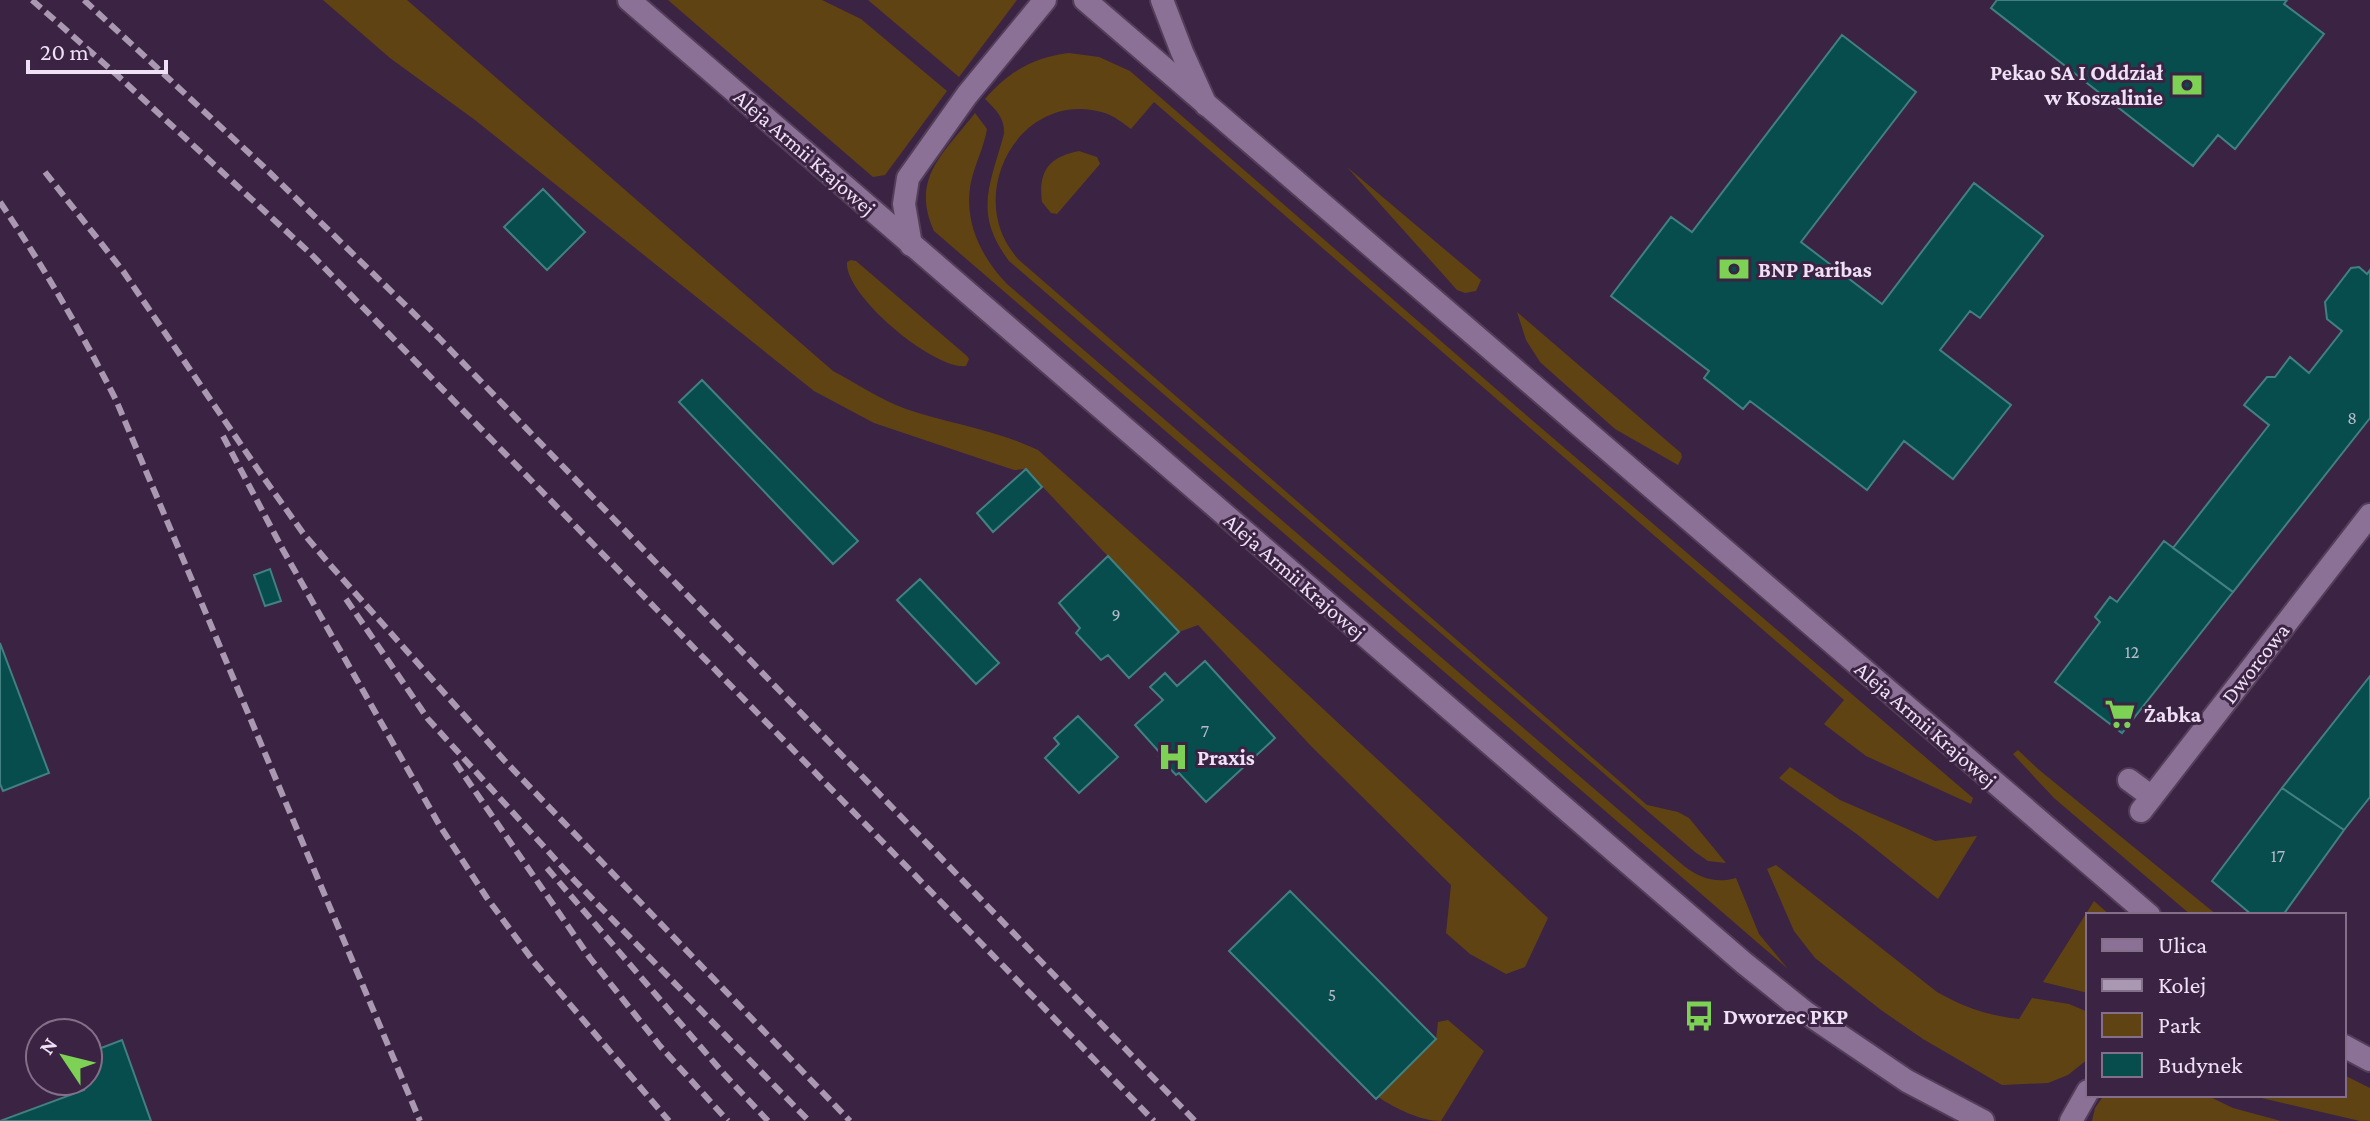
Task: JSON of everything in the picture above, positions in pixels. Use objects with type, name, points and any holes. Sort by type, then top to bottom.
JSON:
[{"type":"street","name":"Aleja Armii Krajowej","points":[[629,0],[1805,1012],[1907,1081],[1983,1121]]},
{"type":"street","points":[[911,245],[904,204],[908,178],[986,71],[1045,0]]},
{"type":"street","name":"Aleja Armii Krajowej","points":[[1085,0],[2147,913]]},
{"type":"street","points":[[1162,0],[1207,106]]},
{"type":"street","name":"Dworcowa","points":[[2129,780],[2146,804],[2370,515]]},
{"type":"street","points":[[2346,1047],[2370,1060]]},
{"type":"street","points":[[2071,1121],[2086,1095]]},
{"type":"green space","points":[[323,0],[407,0],[833,371],[906,409],[1006,437],[1038,450],[1191,586],[1548,918],[1525,967],[1506,974],[1470,954],[1446,933],[1451,885],[1311,746],[1198,625],[1179,632],[1026,469],[1014,470],[874,423],[814,391],[475,120],[390,58]]},
{"type":"green space","points":[[668,0],[822,0],[861,19],[947,91],[885,175],[873,177]]},
{"type":"green space","points":[[868,0],[1017,0],[959,77]]},
{"type":"green space","points":[[1069,53],[1099,57],[1130,71],[1973,798],[1971,804],[1866,756],[1824,724],[1844,700],[1154,102],[1131,129],[1105,113],[1074,109],[1047,116],[1025,132],[1008,154],[998,179],[996,207],[1003,235],[1019,260],[1647,805],[1678,812],[1689,818],[1726,863],[1708,861],[1695,852],[1009,261],[991,228],[988,213],[990,184],[1004,128],[999,115],[985,99],[1022,67]]},
{"type":"green space","points":[[975,113],[987,129],[971,182],[972,224],[989,262],[1007,284],[1684,866],[1708,879],[1736,878],[1759,934],[1788,969],[934,231],[926,196],[928,181],[942,154]]},
{"type":"green space","points":[[1079,151],[1097,157],[1100,164],[1057,214],[1051,213],[1042,202],[1044,174],[1060,157]]},
{"type":"green space","points":[[1347,167],[1481,280],[1476,291],[1465,293],[1457,290]]},
{"type":"green space","points":[[856,261],[967,356],[966,366],[933,356],[893,328],[860,293],[850,276],[847,262]]},
{"type":"green space","points":[[1517,312],[1681,453],[1678,465],[1615,429],[1540,362],[1526,340]]},
{"type":"green space","points":[[2018,750],[2215,913],[2189,913],[2054,798],[2013,754]]},
{"type":"green space","points":[[1790,767],[1840,800],[1935,841],[1977,836],[1938,899],[1858,835],[1779,778]]},
{"type":"green space","points":[[1776,865],[1937,992],[1957,1002],[1987,1013],[2019,1019],[2032,998],[2069,1004],[2086,1011],[2086,1061],[2068,1075],[2048,1083],[2002,1085],[1923,1039],[1815,958],[1794,931],[1767,869]]},
{"type":"green space","points":[[2094,901],[2108,913],[2086,913]]},
{"type":"green space","points":[[2086,914],[2086,993],[2043,982]]},
{"type":"green space","points":[[1448,1020],[1484,1051],[1441,1121],[1416,1116],[1378,1097],[1436,1039],[1438,1022]]},
{"type":"green space","points":[[2346,1076],[2370,1088],[2370,1121],[2258,1097],[2346,1097]]},
{"type":"green space","points":[[2103,1097],[2210,1097],[2233,1108],[2281,1121],[2092,1121],[2095,1108]]},
{"type":"building","name":"Pekao SA I Oddział w Koszalinie","points":[[1997,0],[2287,0],[2284,4],[2324,34],[2235,149],[2218,135],[2193,166],[1991,8]]},
{"type":"building","name":"BNP Paribas","points":[[1842,35],[1916,92],[1801,242],[1882,304],[1974,183],[2043,236],[1980,318],[1970,311],[1940,350],[2011,405],[1953,479],[1904,441],[1867,490],[1750,401],[1743,409],[1704,378],[1709,371],[1611,296],[1671,217],[1692,232]]},
{"type":"building","points":[[543,189],[585,232],[547,270],[504,227]]},
{"type":"building","points":[[2359,267],[2367,274],[2370,270],[2370,418],[2233,592],[2173,548],[2269,425],[2244,405],[2267,377],[2275,377],[2290,357],[2309,373],[2342,331],[2327,319],[2325,302],[2351,268]]},
{"type":"building","points":[[702,380],[858,541],[833,564],[679,402]]},
{"type":"building","points":[[1026,469],[1042,487],[993,532],[977,513]]},
{"type":"building","points":[[2164,541],[2233,592],[2122,733],[2055,682],[2100,622],[2095,617],[2110,597],[2117,602]]},
{"type":"building","points":[[1108,556],[1179,632],[1129,678],[1108,655],[1101,660],[1076,633],[1080,628],[1059,603]]},
{"type":"building","points":[[270,569],[281,601],[265,606],[254,575]]},
{"type":"building","points":[[920,579],[999,663],[976,684],[897,600]]},
{"type":"building","points":[[0,643],[49,773],[3,791],[0,784]]},
{"type":"building","points":[[1205,661],[1275,738],[1206,802],[1159,757],[1162,755],[1135,725],[1163,700],[1150,687],[1165,673],[1177,686]]},
{"type":"building","points":[[2370,676],[2370,797],[2344,830],[2282,788]]},
{"type":"building","points":[[1078,716],[1118,757],[1079,793],[1045,758],[1059,744],[1054,738]]},
{"type":"building","points":[[2282,788],[2344,830],[2284,913],[2250,913],[2212,881]]},
{"type":"building","points":[[1290,891],[1436,1039],[1376,1099],[1229,951]]},
{"type":"building","points":[[122,1040],[151,1121],[0,1121],[65,1097],[104,1097],[104,1047]]},
{"type":"railway","points":[[32,0],[311,254],[1154,1121]]},
{"type":"railway","points":[[84,0],[264,167],[439,338],[1195,1121]]},
{"type":"railway","points":[[45,172],[123,271],[303,533],[504,760],[850,1121]]},
{"type":"railway","points":[[0,202],[61,299],[116,400],[420,1121]]},
{"type":"railway","points":[[223,436],[283,550],[440,826],[534,962],[669,1121]]},
{"type":"railway","points":[[346,599],[428,719],[576,882],[809,1121]]},
{"type":"railway","points":[[455,762],[590,958],[660,1046],[728,1121]]},
{"type":"railway","points":[[547,868],[768,1121]]},
{"type":"place","name":"Pekao SA I Oddział w Koszalinie","points":[[2187,85]]},
{"type":"place","name":"BNP Paribas","points":[[1734,269]]},
{"type":"place","name":"Żabka","points":[[2120,714]]},
{"type":"place","name":"Praxis","points":[[1173,757]]},
{"type":"place","name":"Dworzec PKP","points":[[1699,1016]]}]
